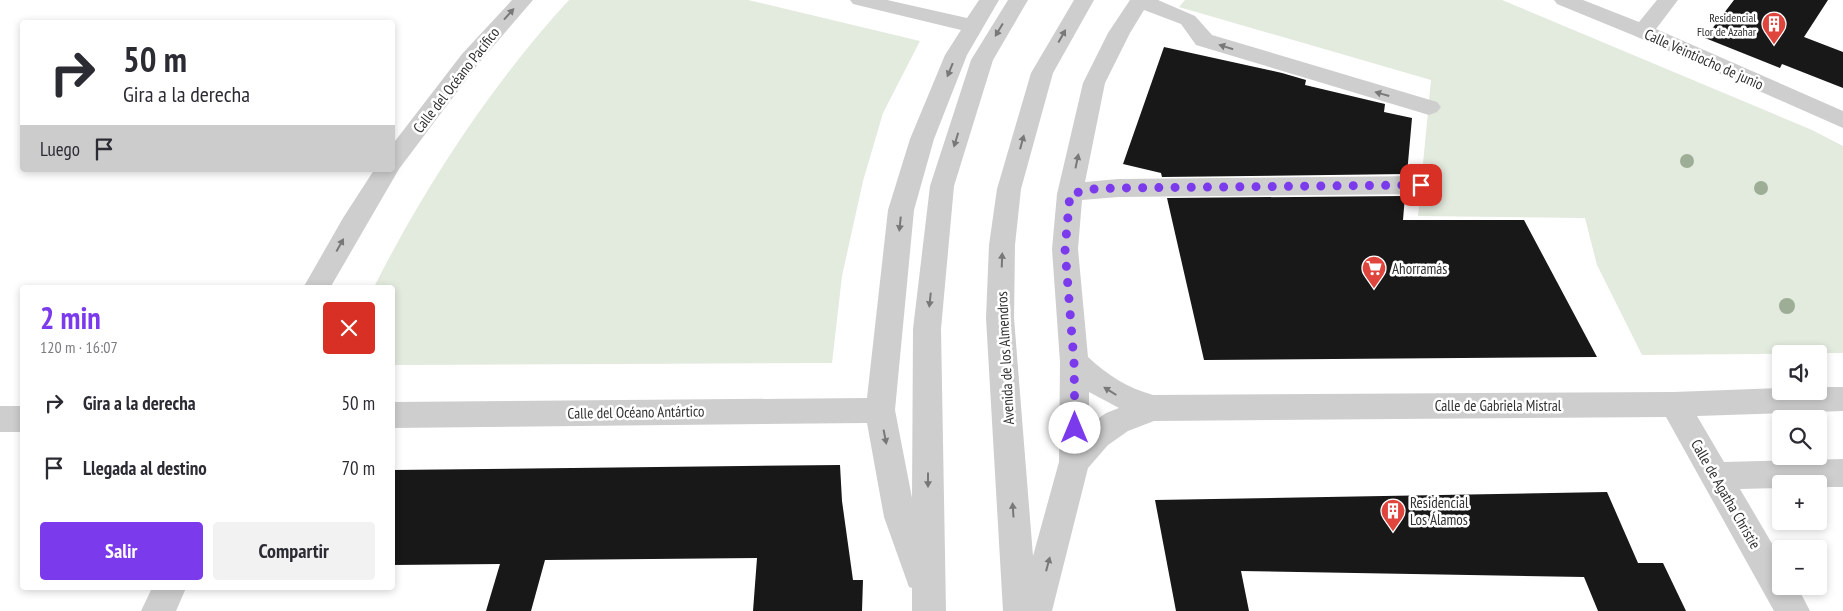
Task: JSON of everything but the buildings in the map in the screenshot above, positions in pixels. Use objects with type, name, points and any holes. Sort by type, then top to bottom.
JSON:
[{"type":"street","name":"Calle del Océano Pacífico","points":[[395,158],[470,59],[523,0]]},
{"type":"street","points":[[860,0],[973,26]]},
{"type":"street","points":[[929,605],[900,517],[880,410],[902,210],[922,139],[956,55],[989,0]]},
{"type":"street","points":[[929,605],[927,329],[942,186],[982,60],[1018,0]]},
{"type":"street","name":"Avenida de los Almendros","points":[[1020,611],[1000,318],[1002,245],[1009,189],[1042,73],[1084,0]]},
{"type":"street","points":[[1035,611],[1074,462],[1074,362],[1065,249],[1070,194],[1094,83],[1119,33],[1140,0]]},
{"type":"street","points":[[1146,0],[1152,6],[1188,20],[1204,40],[1429,107]]},
{"type":"street","name":"Calle Veintiocho de junio","points":[[1564,0],[1643,31],[1843,120]]},
{"type":"street","points":[[1643,31],[1668,0]]},
{"type":"street","points":[[318,285],[352,224],[386,172]]},
{"type":"street","points":[[1070,194],[1093,189],[1118,188],[1421,185]]},
{"type":"street","name":"Calle de Gabriela Mistral","points":[[1074,362],[1089,378],[1124,399],[1153,408],[1674,404],[1843,399]]},
{"type":"street","name":"Calle de Agatha Christie","points":[[1674,404],[1793,611]]},
{"type":"street","name":"Calle de Gabriela Mistral","points":[[1074,462],[1096,436],[1117,422],[1153,408]]},
{"type":"street","name":"Calle del Océano Antártico","points":[[395,415],[880,410]]},
{"type":"street","points":[[0,419],[20,419]]},
{"type":"street","points":[[1715,476],[1843,474]]},
{"type":"street","points":[[158,611],[168,590]]},
{"type":"shaded area","points":[[569,0],[748,0],[920,41],[883,113],[863,181],[842,276],[832,363],[395,365],[395,285],[375,285],[415,212],[462,137],[487,101],[541,32]]},
{"type":"shaded area","points":[[1185,0],[1502,0],[1812,130],[1843,146],[1843,353],[1827,353],[1827,345],[1772,345],[1772,354],[1642,355],[1597,265],[1585,218],[1418,216],[1431,80],[1179,7]]},
{"type":"place","name":"Residencial Flor de Azahar","points":[[1774,45]]},
{"type":"place","name":"Ahorramás","points":[[1374,289]]},
{"type":"place","name":"Residencial Los Álamos","points":[[1393,532]]},
{"type":"route","points":[[1075,428],[1074,362],[1065,249],[1070,194],[1093,189],[1118,188],[1421,185]]}]
